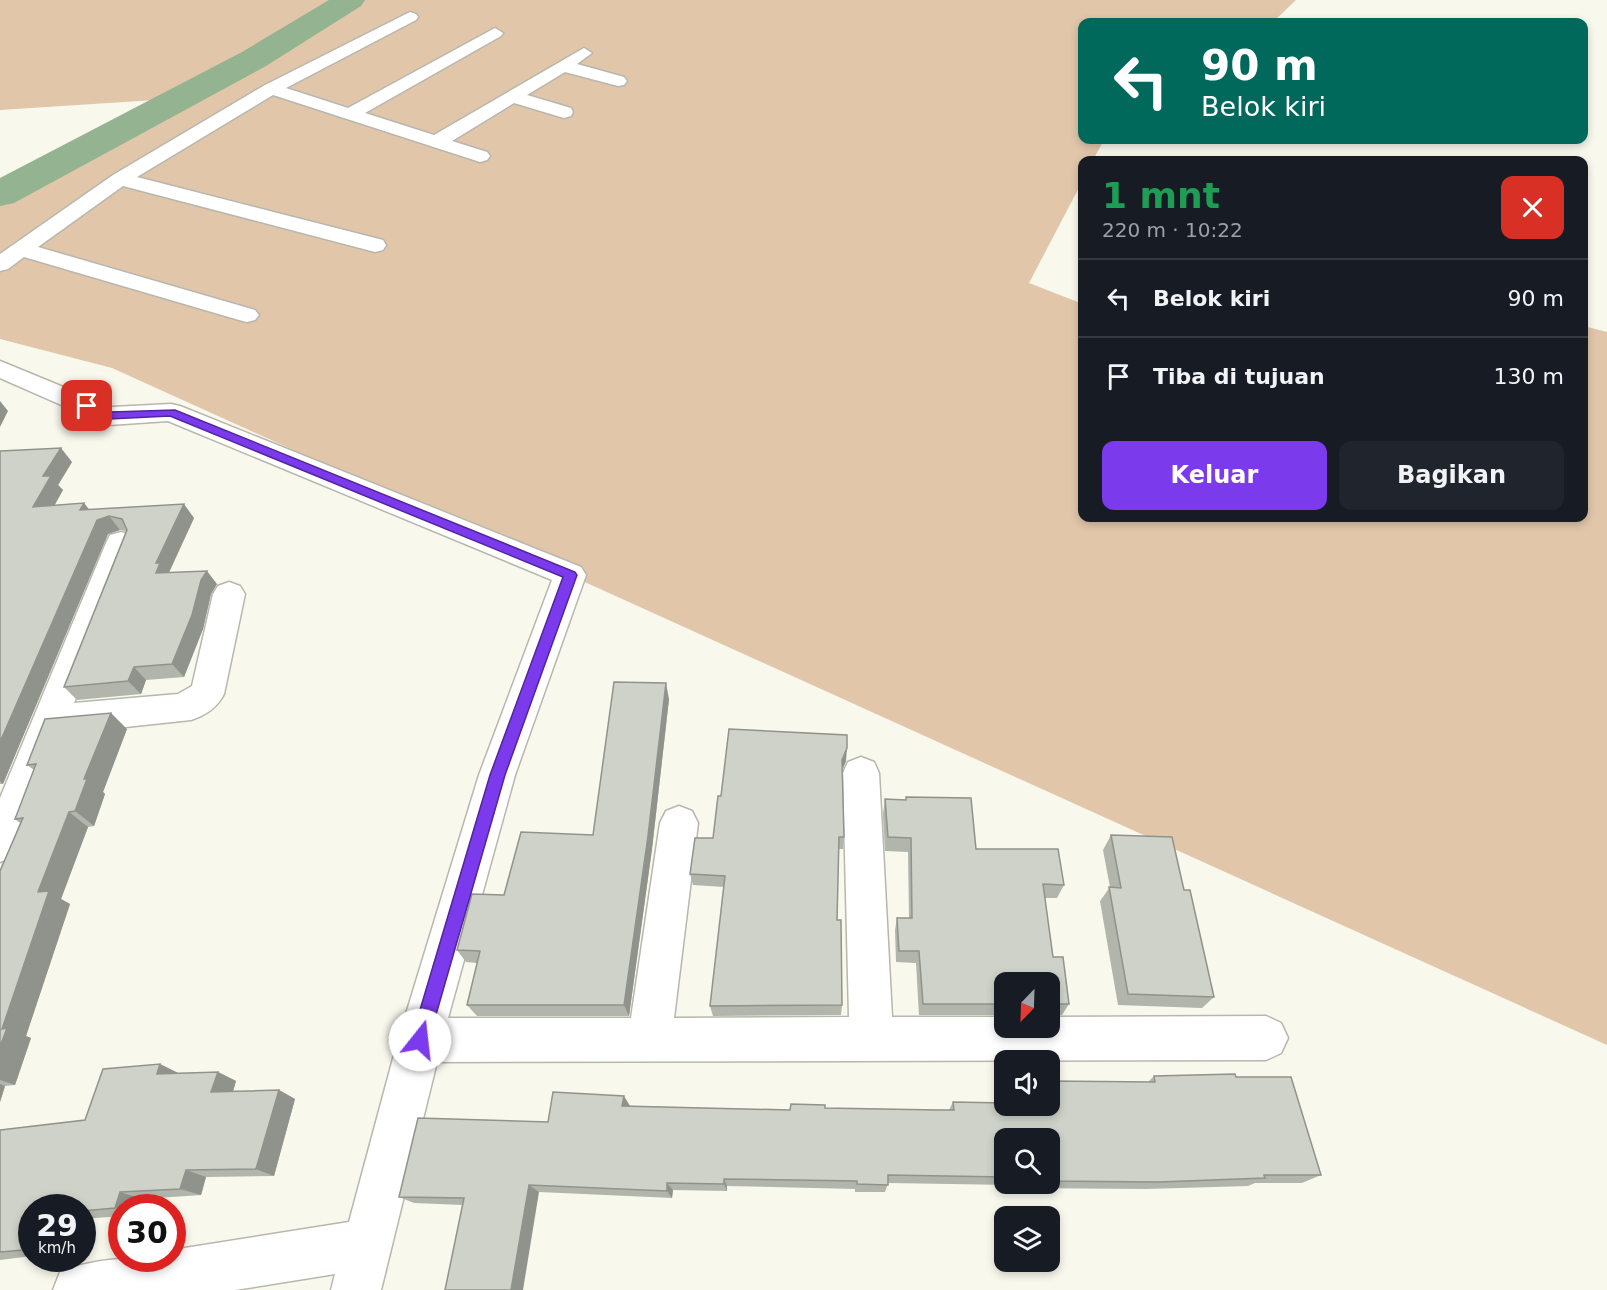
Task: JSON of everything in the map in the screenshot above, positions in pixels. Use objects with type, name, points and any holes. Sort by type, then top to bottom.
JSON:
[{"type":"street","points":[[0,264],[120,179],[271,89],[410,17]]},
{"type":"street","points":[[350,114],[495,33]]},
{"type":"street","points":[[436,142],[584,53]]},
{"type":"street","points":[[563,66],[618,81]]},
{"type":"street","points":[[271,89],[480,156]]},
{"type":"street","points":[[512,96],[564,112]]},
{"type":"street","points":[[120,179],[375,245]]},
{"type":"street","points":[[21,249],[247,315]]},
{"type":"street","points":[[0,369],[109,416],[171,412],[570,575],[497,775],[420,1040],[356,1290]]},
{"type":"street","points":[[0,844],[121,543]]},
{"type":"street","points":[[50,720],[191,706],[207,694],[229,594]]},
{"type":"street","points":[[861,773],[871,1039]]},
{"type":"street","points":[[649,1040],[679,823]]},
{"type":"street","points":[[420,1040],[1266,1038]]},
{"type":"street","points":[[78,1290],[368,1244]]},
{"type":"shaded area","points":[[0,0],[1296,0],[1277,18],[1078,18],[1078,144],[1102,144],[1095,156],[1078,156],[1078,190],[1029,283],[1078,302],[1078,522],[1588,522],[1588,327],[1607,332],[1607,1045],[112,368],[0,339],[0,184],[155,100],[0,110]]},
{"type":"building","points":[[61,448],[43,476],[51,476],[33,507],[84,503],[80,510],[184,504],[156,563],[160,563],[156,573],[207,571],[201,580],[192,615],[172,664],[134,667],[128,681],[64,687],[127,530],[122,519],[109,516],[97,520],[0,742],[0,451]]},
{"type":"building","points":[[614,682],[666,683],[648,836],[624,1005],[467,1005],[480,951],[457,950],[472,894],[504,895],[521,832],[593,835]]},
{"type":"building","points":[[111,713],[84,779],[87,779],[75,811],[69,812],[38,892],[49,891],[2,1029],[7,1028],[0,1047],[0,871],[23,818],[15,819],[36,764],[27,765],[45,719]]},
{"type":"building","points":[[729,729],[847,735],[847,748],[842,760],[844,837],[839,837],[837,920],[841,920],[842,1005],[710,1006],[725,876],[690,874],[695,838],[713,838],[718,796],[721,796]]},
{"type":"building","points":[[906,797],[971,798],[976,849],[1058,849],[1064,885],[1043,884],[1053,957],[1063,957],[1069,1004],[1060,1004],[1060,972],[994,972],[994,1004],[923,1004],[919,951],[899,951],[897,918],[912,918],[911,838],[888,837],[885,799],[906,800]]},
{"type":"building","points":[[1111,835],[1172,837],[1184,890],[1190,890],[1214,997],[1128,994],[1109,887],[1121,888]]},
{"type":"building","points":[[160,1064],[157,1074],[218,1072],[211,1092],[279,1090],[256,1169],[186,1170],[180,1189],[108,1194],[108,1209],[96,1210],[96,1194],[18,1194],[18,1250],[0,1252],[0,1130],[85,1120],[103,1069]]},
{"type":"building","points":[[1235,1074],[1236,1077],[1291,1077],[1321,1175],[1264,1175],[1265,1178],[1159,1182],[1060,1181],[1060,1128],[994,1128],[994,1177],[888,1175],[888,1185],[857,1184],[857,1181],[724,1179],[724,1184],[667,1183],[667,1191],[529,1185],[511,1290],[445,1290],[464,1198],[399,1197],[418,1118],[548,1122],[553,1092],[624,1096],[622,1106],[790,1110],[791,1104],[825,1105],[825,1108],[954,1110],[953,1102],[994,1103],[994,1116],[1060,1116],[1060,1081],[1155,1082],[1154,1076]]},
{"type":"waterway","points":[[0,194],[254,59],[350,0]]},
{"type":"route","points":[[87,406],[109,416],[171,412],[570,575],[497,775],[420,1040]]}]
